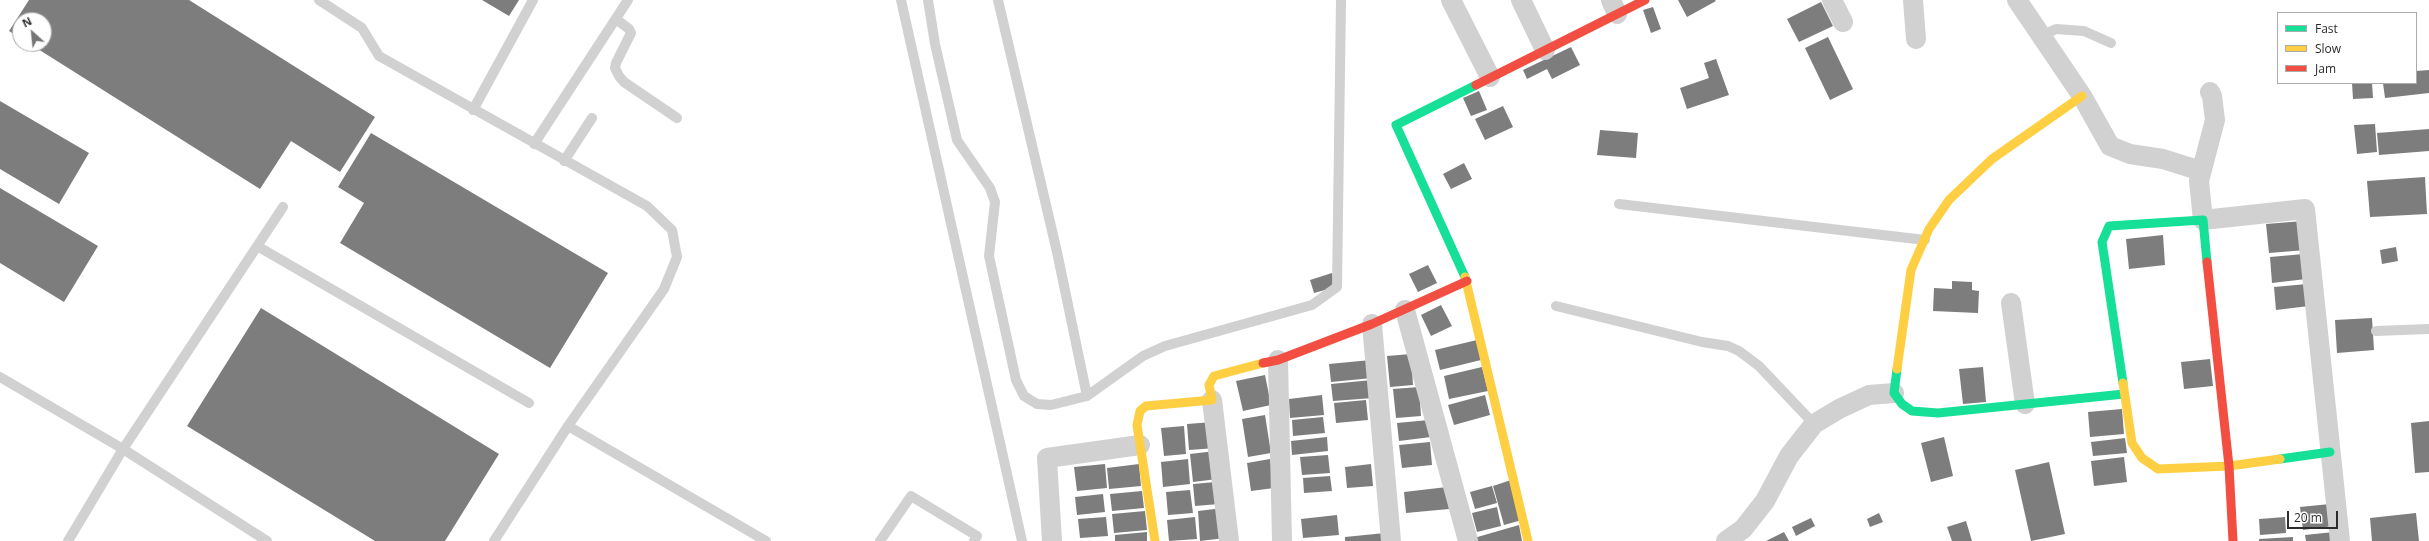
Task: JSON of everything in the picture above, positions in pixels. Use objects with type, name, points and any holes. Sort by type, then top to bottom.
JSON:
[{"type":"street","points":[[1451,0],[1490,78]]},
{"type":"street","points":[[1521,0],[1545,50]]},
{"type":"street","points":[[1528,541],[1467,281],[1396,125],[1545,50],[1614,7],[1645,0]]},
{"type":"street","points":[[1832,0],[1843,22]]},
{"type":"street","points":[[1914,0],[1916,38]]},
{"type":"street","points":[[2017,0],[2082,96],[2110,146],[2130,154],[2163,159],[2201,171]]},
{"type":"street","points":[[2210,92],[2212,96],[2215,120],[2199,182],[2229,466],[2233,541]]},
{"type":"street","points":[[2082,96],[1992,159],[1949,200],[1924,240],[1911,270],[1894,393],[1902,404],[1912,411],[1938,413],[2124,394]]},
{"type":"street","points":[[2330,452],[2229,466],[2158,469],[2142,458],[2132,443],[2102,242],[2104,232],[2109,226],[2203,220],[2305,209],[2340,541]]},
{"type":"street","points":[[1229,541],[1209,385],[1214,376],[1278,360],[1372,324],[1467,281]]},
{"type":"street","points":[[2011,303],[2026,404]]},
{"type":"street","points":[[1405,310],[1468,541]]},
{"type":"street","points":[[1372,324],[1392,541]]},
{"type":"street","points":[[1278,360],[1282,541]]},
{"type":"street","points":[[1726,541],[1743,529],[1765,501],[1789,456],[1814,424],[1869,395],[1894,393]]},
{"type":"street","points":[[1155,541],[1137,418],[1140,411],[1146,406],[1212,400]]},
{"type":"street","points":[[1052,541],[1047,458],[1140,445]]},
{"type":"lane","points":[[319,0],[362,28],[379,56],[564,161],[647,206],[672,230],[677,257],[664,289],[568,426],[494,541]]},
{"type":"lane","points":[[473,110],[533,0]]},
{"type":"lane","points":[[534,144],[628,0]]},
{"type":"lane","points":[[901,0],[1022,541]]},
{"type":"lane","points":[[928,0],[935,44],[957,140],[985,182],[995,202],[989,256],[1016,380],[1024,396],[1037,404],[1051,404],[1087,396],[1127,370],[1143,356],[1165,346],[1312,305],[1337,287],[1341,0]]},
{"type":"lane","points":[[998,0],[1056,244],[1087,396]]},
{"type":"lane","points":[[616,19],[629,29],[631,33],[616,63],[615,68],[619,76],[624,82],[677,118]]},
{"type":"lane","points":[[2041,36],[2056,29],[2084,32],[2112,43]]},
{"type":"lane","points":[[564,161],[592,118]]},
{"type":"lane","points":[[1619,204],[1924,240]]},
{"type":"lane","points":[[68,541],[123,449],[283,207]]},
{"type":"lane","points":[[257,246],[530,403]]},
{"type":"lane","points":[[1556,306],[1702,342],[1728,346],[1739,351],[1759,366],[1814,424]]},
{"type":"lane","points":[[2376,331],[2429,329]]},
{"type":"lane","points":[[0,377],[123,449],[267,541]]},
{"type":"lane","points":[[568,426],[766,541]]},
{"type":"lane","points":[[880,541],[911,496],[977,536],[974,541]]},
{"type":"building","points":[[29,0],[189,0],[375,117],[340,172],[291,141],[260,189],[43,52],[52,52],[52,12],[21,12]]},
{"type":"building","points":[[482,0],[519,0],[509,16]]},
{"type":"building","points":[[1678,0],[1715,0],[1716,1],[1687,17]]},
{"type":"building","points":[[1821,2],[1833,26],[1799,42],[1787,19]]},
{"type":"building","points":[[1653,7],[1661,29],[1651,33],[1643,10]]},
{"type":"building","points":[[1828,37],[1853,89],[1830,100],[1805,48]]},
{"type":"building","points":[[1571,47],[1580,65],[1552,79],[1547,69],[1527,79],[1523,70]]},
{"type":"building","points":[[1716,59],[1729,95],[1687,109],[1680,88],[1709,78],[1704,63]]},
{"type":"building","points":[[2429,70],[2429,93],[2385,98],[2383,84],[2417,84],[2417,71]]},
{"type":"building","points":[[2352,84],[2372,84],[2373,98],[2353,99]]},
{"type":"building","points":[[1479,91],[1487,110],[1471,116],[1463,98]]},
{"type":"building","points":[[0,101],[89,153],[59,204],[0,169]]},
{"type":"building","points":[[1503,106],[1513,127],[1485,140],[1475,119]]},
{"type":"building","points":[[2375,124],[2377,152],[2357,154],[2354,125]]},
{"type":"building","points":[[2429,129],[2429,151],[2379,155],[2377,133]]},
{"type":"building","points":[[1600,130],[1638,133],[1636,158],[1597,155]]},
{"type":"building","points":[[371,133],[608,273],[550,368],[340,243],[364,203],[338,187]]},
{"type":"building","points":[[1464,163],[1472,179],[1451,189],[1443,174]]},
{"type":"building","points":[[2425,177],[2427,214],[2370,217],[2367,181]]},
{"type":"building","points":[[0,188],[98,246],[64,302],[0,263]]},
{"type":"building","points":[[2303,221],[2306,250],[2269,253],[2266,224]]},
{"type":"building","points":[[2163,235],[2165,265],[2129,269],[2126,239]]},
{"type":"building","points":[[2396,247],[2398,261],[2382,264],[2380,250]]},
{"type":"building","points":[[2304,254],[2306,279],[2272,283],[2270,257]]},
{"type":"building","points":[[1428,265],[1437,283],[1418,292],[1409,274]]},
{"type":"building","points":[[1332,273],[1336,287],[1314,293],[1310,280]]},
{"type":"building","points":[[1952,281],[1972,282],[1972,290],[1979,291],[1978,313],[1933,311],[1934,288],[1952,289]]},
{"type":"building","points":[[2307,284],[2309,306],[2276,310],[2274,287]]},
{"type":"building","points":[[1441,305],[1452,326],[1431,336],[1421,315]]},
{"type":"building","points":[[261,308],[499,454],[445,541],[375,541],[187,426]]},
{"type":"building","points":[[2372,318],[2374,350],[2337,353],[2335,320]]},
{"type":"building","points":[[1477,340],[1481,360],[1440,370],[1435,350]]},
{"type":"building","points":[[1411,354],[1413,385],[1390,387],[1387,356]]},
{"type":"building","points":[[2210,359],[2213,386],[2184,389],[2181,362]]},
{"type":"building","points":[[1371,360],[1372,378],[1331,382],[1329,364]]},
{"type":"building","points":[[1482,367],[1488,391],[1449,399],[1444,376]]},
{"type":"building","points":[[1983,367],[1986,402],[1963,404],[1959,369]]},
{"type":"building","points":[[1265,375],[1271,405],[1243,411],[1236,381]]},
{"type":"building","points":[[1372,380],[1373,398],[1333,401],[1331,384]]},
{"type":"building","points":[[1419,387],[1421,416],[1396,418],[1393,389]]},
{"type":"building","points":[[1322,395],[1324,415],[1290,418],[1289,399]]},
{"type":"building","points":[[1485,395],[1490,415],[1454,425],[1448,405]]},
{"type":"building","points":[[1366,400],[1368,420],[1336,423],[1334,403]]},
{"type":"building","points":[[2122,409],[2124,434],[2090,437],[2088,412]]},
{"type":"building","points":[[1265,415],[1271,453],[1248,457],[1242,419]]},
{"type":"building","points":[[1323,417],[1325,433],[1293,436],[1292,420]]},
{"type":"building","points":[[1429,420],[1431,437],[1399,441],[1397,423]]},
{"type":"building","points":[[2429,421],[2429,472],[2415,473],[2411,423]]},
{"type":"building","points":[[1213,422],[1216,448],[1189,450],[1187,424]]},
{"type":"building","points":[[1184,426],[1186,454],[1164,456],[1161,428]]},
{"type":"building","points":[[1327,437],[1328,451],[1292,455],[1291,441]]},
{"type":"building","points":[[1944,437],[1953,476],[1931,482],[1921,443]]},
{"type":"building","points":[[2125,438],[2127,453],[2093,456],[2091,442]]},
{"type":"building","points":[[1430,442],[1432,465],[1402,468],[1399,445]]},
{"type":"building","points":[[1215,451],[1217,479],[1193,482],[1190,454]]},
{"type":"building","points":[[1328,455],[1330,473],[1302,475],[1300,457]]},
{"type":"building","points":[[2124,457],[2127,482],[2094,486],[2091,461]]},
{"type":"building","points":[[1188,459],[1190,484],[1163,487],[1161,462]]},
{"type":"building","points":[[1270,459],[1274,488],[1251,491],[1247,463]]},
{"type":"building","points":[[2049,462],[2065,534],[2031,541],[2015,470]]},
{"type":"building","points":[[1105,464],[1107,488],[1077,491],[1074,467]]},
{"type":"building","points":[[1139,464],[1141,486],[1109,489],[1107,468]]},
{"type":"building","points":[[1371,464],[1373,486],[1347,488],[1345,467]]},
{"type":"building","points":[[1330,476],[1332,491],[1304,493],[1303,478]]},
{"type":"building","points":[[1511,480],[1522,520],[1504,525],[1493,486]]},
{"type":"building","points":[[1216,482],[1219,504],[1195,506],[1193,484]]},
{"type":"building","points":[[1492,486],[1497,503],[1475,509],[1470,492]]},
{"type":"building","points":[[1447,487],[1449,509],[1406,513],[1404,492]]},
{"type":"building","points":[[1190,490],[1193,513],[1168,515],[1166,492]]},
{"type":"building","points":[[1142,491],[1144,508],[1112,511],[1110,494]]},
{"type":"building","points":[[1103,494],[1105,512],[1077,515],[1075,497]]},
{"type":"building","points":[[2330,504],[2333,526],[2303,530],[2300,507]]},
{"type":"building","points":[[1497,507],[1501,526],[1477,532],[1472,513]]},
{"type":"building","points":[[1223,508],[1225,538],[1200,541],[1198,511]]},
{"type":"building","points":[[1145,511],[1147,530],[1114,533],[1112,514]]},
{"type":"building","points":[[1879,513],[1883,522],[1870,527],[1867,519]]},
{"type":"building","points":[[2416,513],[2419,541],[2372,541],[2370,518]]},
{"type":"building","points":[[1337,515],[1339,535],[1303,538],[1301,519]]},
{"type":"building","points":[[1106,517],[1108,536],[1080,538],[1078,519]]},
{"type":"building","points":[[1195,517],[1197,539],[1169,541],[1167,520]]},
{"type":"building","points":[[2285,517],[2286,533],[2260,535],[2259,519]]},
{"type":"building","points":[[1811,518],[1815,526],[1796,536],[1792,527]]},
{"type":"building","points":[[1966,521],[1972,541],[1952,541],[1947,527]]},
{"type":"building","points":[[1519,525],[1522,541],[1475,541],[1474,538]]},
{"type":"building","points":[[1147,532],[1147,541],[1115,541],[1115,535]]},
{"type":"building","points":[[1784,532],[1789,541],[1766,541]]},
{"type":"building","points":[[2334,532],[2335,541],[2306,541],[2305,535]]},
{"type":"building","points":[[1385,533],[1386,541],[1345,541],[1345,537]]},
{"type":"building","points":[[2293,537],[2293,541],[2259,541],[2259,539]]},
{"type":"traffic: fast","points":[[1465,277],[1396,125],[1476,85]]},
{"type":"traffic: fast","points":[[2123,383],[2102,242],[2109,226],[2203,220],[2207,262]]},
{"type":"traffic: fast","points":[[1897,369],[1894,393],[1902,404],[1912,411],[1938,413],[2124,394]]},
{"type":"traffic: fast","points":[[2280,459],[2330,452]]},
{"type":"traffic: slow","points":[[1897,369],[1911,270],[1929,229],[1949,200],[1992,159],[2082,96]]},
{"type":"traffic: slow","points":[[1465,277],[1528,541]]},
{"type":"traffic: slow","points":[[1155,541],[1137,425],[1140,411],[1146,406],[1212,400],[1209,385],[1214,376],[1263,363]]},
{"type":"traffic: slow","points":[[2123,383],[2132,443],[2142,458],[2158,469],[2229,466],[2280,459]]},
{"type":"traffic: jam","points":[[1476,85],[1645,0]]},
{"type":"traffic: jam","points":[[2207,262],[2229,466],[2233,541]]},
{"type":"traffic: jam","points":[[1263,363],[1278,360],[1372,324],[1467,281]]}]
